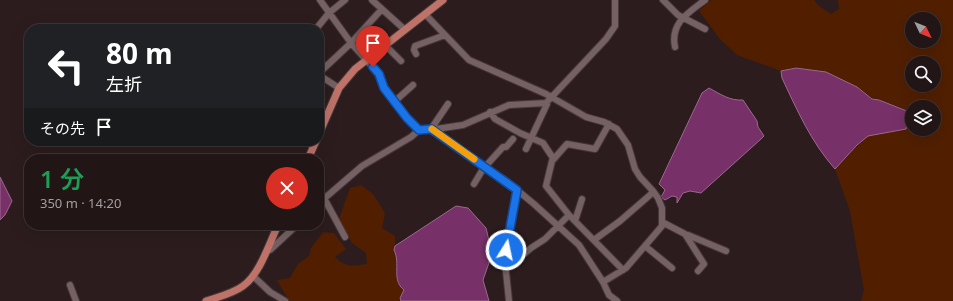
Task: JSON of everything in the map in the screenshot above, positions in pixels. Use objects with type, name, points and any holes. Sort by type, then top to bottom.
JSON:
[{"type":"main road","points":[[324,122],[339,88],[355,69],[404,29],[443,0]]},
{"type":"main road","points":[[206,301],[243,286],[253,276],[260,265],[276,230]]},
{"type":"street","points":[[320,0],[351,43],[379,74],[384,88],[394,102],[419,130]]},
{"type":"street","points":[[320,24],[329,13],[345,0]]},
{"type":"street","points":[[372,0],[404,29]]},
{"type":"street","points":[[345,237],[324,198],[362,166],[411,137],[419,130],[433,130],[463,125],[509,105],[546,103],[606,39],[615,26],[615,0]]},
{"type":"street","points":[[663,0],[678,15],[705,29]]},
{"type":"street","points":[[675,47],[673,38],[682,17],[704,0]]},
{"type":"street","points":[[324,69],[351,43],[382,9]]},
{"type":"street","points":[[426,14],[469,60],[486,69],[525,84],[586,117],[604,122],[617,128],[628,145],[635,169],[640,177],[653,190],[662,208],[662,226],[623,270],[603,282]]},
{"type":"street","points":[[416,54],[414,50],[415,46],[445,35]]},
{"type":"street","points":[[385,45],[401,61]]},
{"type":"street","points":[[324,78],[339,88]]},
{"type":"street","points":[[394,102],[413,85]]},
{"type":"street","points":[[526,149],[533,138],[548,104],[546,103]]},
{"type":"street","points":[[433,130],[448,104]]},
{"type":"street","points":[[490,112],[496,119],[520,133],[543,143],[553,158]]},
{"type":"street","points":[[609,124],[596,148],[568,143],[553,158],[546,186],[572,217],[623,270]]},
{"type":"street","points":[[433,130],[485,168],[505,180],[579,245],[611,297],[617,301]]},
{"type":"street","points":[[474,184],[485,168],[503,147],[506,147],[513,139]]},
{"type":"street","points":[[509,301],[505,268],[506,250],[517,190]]},
{"type":"street","points":[[594,240],[620,221],[653,190]]},
{"type":"street","points":[[505,268],[510,266],[531,248],[545,239],[558,226],[572,217],[576,218],[582,199]]},
{"type":"street","points":[[662,222],[687,236],[688,235],[726,251]]},
{"type":"street","points":[[267,250],[270,250],[291,230]]},
{"type":"street","points":[[687,236],[704,264],[698,271]]},
{"type":"street","points":[[645,246],[672,268]]},
{"type":"street","points":[[253,276],[270,292],[285,301]]},
{"type":"street","points":[[70,285],[76,301]]},
{"type":"shaded area","points":[[711,0],[814,0],[819,6],[831,14],[839,9],[838,0],[953,0],[953,301],[861,301],[864,290],[850,211],[835,169],[868,136],[905,129],[905,136],[941,136],[941,100],[905,100],[905,109],[879,99],[872,98],[857,87],[826,72],[796,67],[781,71],[737,55],[720,39],[699,11]]},
{"type":"shaded area","points":[[796,68],[826,72],[857,87],[872,99],[879,100],[905,110],[905,129],[868,136],[857,145],[835,169],[826,159],[799,114],[782,78],[781,71]]},
{"type":"shaded area","points":[[709,88],[729,98],[743,100],[757,121],[758,127],[764,136],[701,193],[690,191],[683,193],[677,203],[677,197],[672,196],[665,200],[661,197],[665,190],[659,184],[702,93]]},
{"type":"shaded area","points":[[0,177],[12,201],[5,215],[0,220]]},
{"type":"shaded area","points":[[361,185],[373,194],[385,213],[382,228],[395,236],[394,250],[396,254],[397,280],[399,286],[404,290],[399,298],[401,301],[289,301],[277,280],[290,278],[298,264],[309,256],[311,248],[323,232],[334,233],[346,249],[335,257],[339,261],[346,265],[367,264],[366,253],[352,243],[339,219],[350,188]]},
{"type":"shaded area","points":[[456,206],[468,208],[486,228],[491,249],[491,257],[483,280],[489,301],[401,301],[400,298],[404,290],[398,282],[397,261],[394,250],[395,246]]},
{"type":"slow traffic","points":[[432,129],[474,159]]},
{"type":"route","points":[[373,67],[379,74],[384,88],[407,118],[419,130],[431,129],[488,170],[505,180],[517,190],[506,250]]}]
